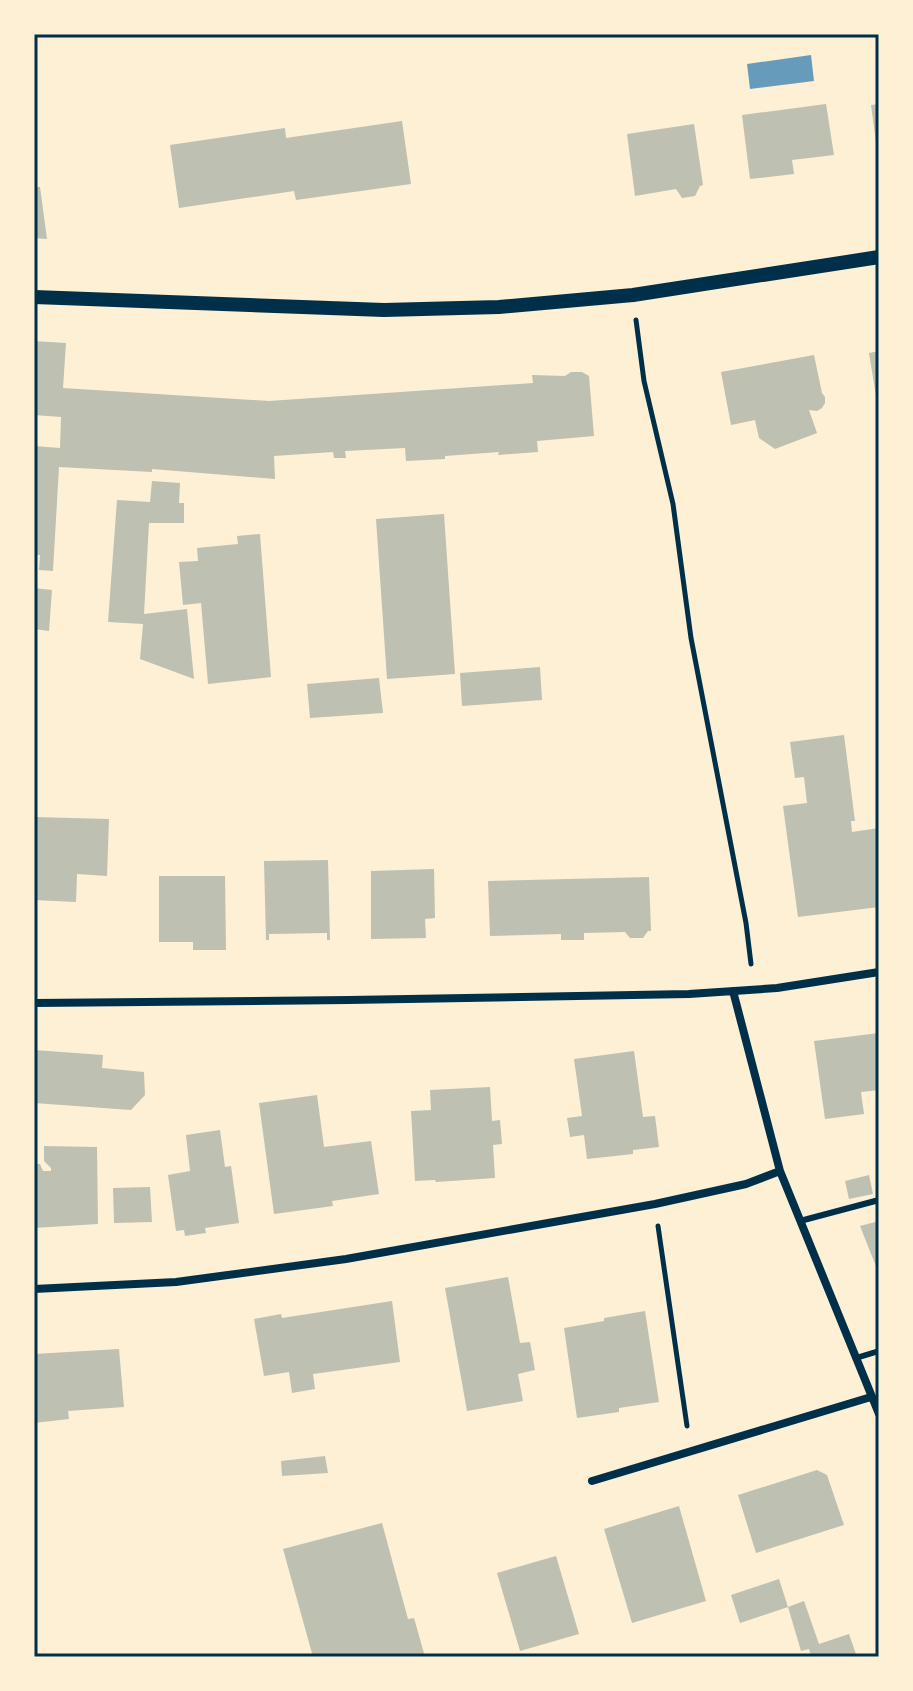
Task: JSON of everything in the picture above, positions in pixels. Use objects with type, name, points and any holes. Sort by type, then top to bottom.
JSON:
[{"type":"street","points":[[34,297],[384,310],[499,307],[633,295],[879,257]]},
{"type":"street","points":[[34,1003],[673,994],[777,988],[879,972]]},
{"type":"street","points":[[733,991],[780,1171],[879,1414]]},
{"type":"street","points":[[34,1289],[176,1282],[297,1266],[655,1204],[746,1184],[780,1171]]},
{"type":"street","points":[[592,1481],[871,1397]]},
{"type":"lane","points":[[800,1221],[879,1200]]},
{"type":"lane","points":[[856,1358],[879,1351]]},
{"type":"path","points":[[633,295],[644,381],[673,504],[691,638],[746,923],[755,990]]},
{"type":"path","points":[[655,1204],[686,1423],[694,1450]]},
{"type":"water","points":[[811,55],[814,81],[750,89],[747,64]]},
{"type":"building","points":[[826,104],[834,155],[792,160],[794,174],[750,179],[742,115]]},
{"type":"building","points":[[879,104],[879,150],[877,150],[871,105]]},
{"type":"building","points":[[402,121],[411,184],[296,200],[294,191],[179,208],[170,145],[285,128],[286,138]]},
{"type":"building","points":[[694,124],[703,185],[695,196],[682,198],[676,189],[635,196],[627,134]]},
{"type":"building","points":[[34,187],[40,187],[47,239],[34,238]]},
{"type":"building","points":[[34,341],[66,343],[63,388],[269,401],[533,383],[532,375],[565,376],[571,372],[582,372],[589,376],[594,436],[537,441],[538,452],[445,456],[445,459],[406,461],[405,448],[345,451],[346,458],[334,458],[333,452],[274,456],[275,479],[152,469],[152,472],[59,467],[53,571],[39,570],[40,555],[34,555],[34,446],[60,448],[61,417],[34,415]]},
{"type":"building","points":[[879,351],[879,402],[877,402],[869,353]]},
{"type":"building","points":[[814,355],[825,397],[822,408],[809,410],[817,433],[775,449],[759,438],[755,420],[731,425],[721,372]]},
{"type":"building","points":[[152,481],[180,483],[179,503],[184,503],[184,523],[149,523],[144,614],[187,609],[194,679],[140,659],[143,624],[108,622],[117,500],[150,502]]},
{"type":"building","points":[[444,514],[455,674],[387,679],[376,519]]},
{"type":"building","points":[[260,534],[271,677],[208,684],[201,603],[183,605],[179,562],[198,561],[197,548],[238,544],[237,536]]},
{"type":"building","points":[[34,588],[52,590],[49,631],[34,629]]},
{"type":"building","points":[[540,667],[542,700],[462,706],[460,673]]},
{"type":"building","points":[[379,678],[383,713],[310,718],[307,684]]},
{"type":"building","points":[[844,735],[855,821],[851,821],[852,832],[879,828],[879,907],[798,917],[783,806],[807,803],[804,777],[795,778],[790,742]]},
{"type":"building","points":[[34,817],[109,819],[107,876],[77,874],[76,902],[34,900]]},
{"type":"building","points":[[328,860],[330,940],[327,940],[327,933],[269,934],[269,940],[266,940],[264,861]]},
{"type":"building","points":[[434,869],[435,918],[425,919],[426,938],[371,939],[371,871]]},
{"type":"building","points":[[159,876],[225,876],[226,950],[193,950],[193,942],[159,942]]},
{"type":"building","points":[[649,877],[651,931],[643,938],[630,938],[625,932],[584,933],[584,940],[561,940],[561,934],[490,936],[488,881]]},
{"type":"building","points":[[879,1033],[879,1090],[861,1092],[864,1114],[825,1119],[814,1041]]},
{"type":"building","points":[[34,1050],[103,1055],[102,1068],[144,1072],[145,1095],[131,1110],[34,1103]]},
{"type":"building","points":[[634,1051],[643,1117],[655,1116],[659,1147],[633,1150],[633,1154],[587,1159],[584,1135],[570,1137],[567,1118],[582,1116],[574,1059]]},
{"type":"building","points":[[490,1087],[492,1121],[500,1120],[502,1144],[493,1145],[495,1178],[415,1181],[411,1111],[431,1110],[430,1090]]},
{"type":"building","points":[[317,1095],[324,1147],[371,1141],[379,1194],[332,1201],[333,1206],[274,1214],[259,1103]]},
{"type":"building","points":[[220,1130],[225,1167],[231,1166],[239,1223],[205,1228],[206,1233],[185,1236],[184,1230],[176,1231],[168,1175],[190,1171],[186,1135]]},
{"type":"building","points":[[44,1146],[97,1147],[98,1224],[34,1228],[34,1164],[40,1164],[43,1171],[51,1171],[44,1161]]},
{"type":"building","points":[[869,1175],[873,1194],[849,1199],[845,1181]]},
{"type":"building","points":[[150,1187],[152,1222],[114,1223],[113,1188]]},
{"type":"building","points":[[879,1221],[879,1274],[860,1226]]},
{"type":"building","points":[[508,1277],[520,1343],[530,1342],[535,1370],[518,1374],[523,1401],[467,1411],[445,1288]]},
{"type":"building","points":[[392,1301],[400,1362],[313,1374],[315,1389],[292,1393],[289,1372],[264,1376],[254,1319],[281,1314],[282,1318]]},
{"type":"building","points":[[645,1311],[659,1402],[577,1418],[564,1328]]},
{"type":"building","points":[[119,1349],[124,1407],[68,1411],[69,1419],[34,1423],[34,1354]]},
{"type":"building","points":[[325,1456],[328,1473],[282,1476],[281,1461]]},
{"type":"building","points":[[817,1470],[827,1475],[844,1525],[756,1553],[738,1495]]},
{"type":"building","points":[[679,1506],[706,1601],[632,1623],[604,1529]]},
{"type":"building","points":[[382,1523],[408,1619],[414,1618],[425,1657],[313,1657],[283,1549]]},
{"type":"building","points":[[556,1556],[579,1634],[520,1651],[497,1573]]},
{"type":"building","points":[[779,1579],[788,1607],[740,1623],[731,1595]]},
{"type":"building","points":[[804,1601],[819,1644],[849,1634],[857,1657],[811,1657],[809,1649],[801,1651],[788,1607]]}]
